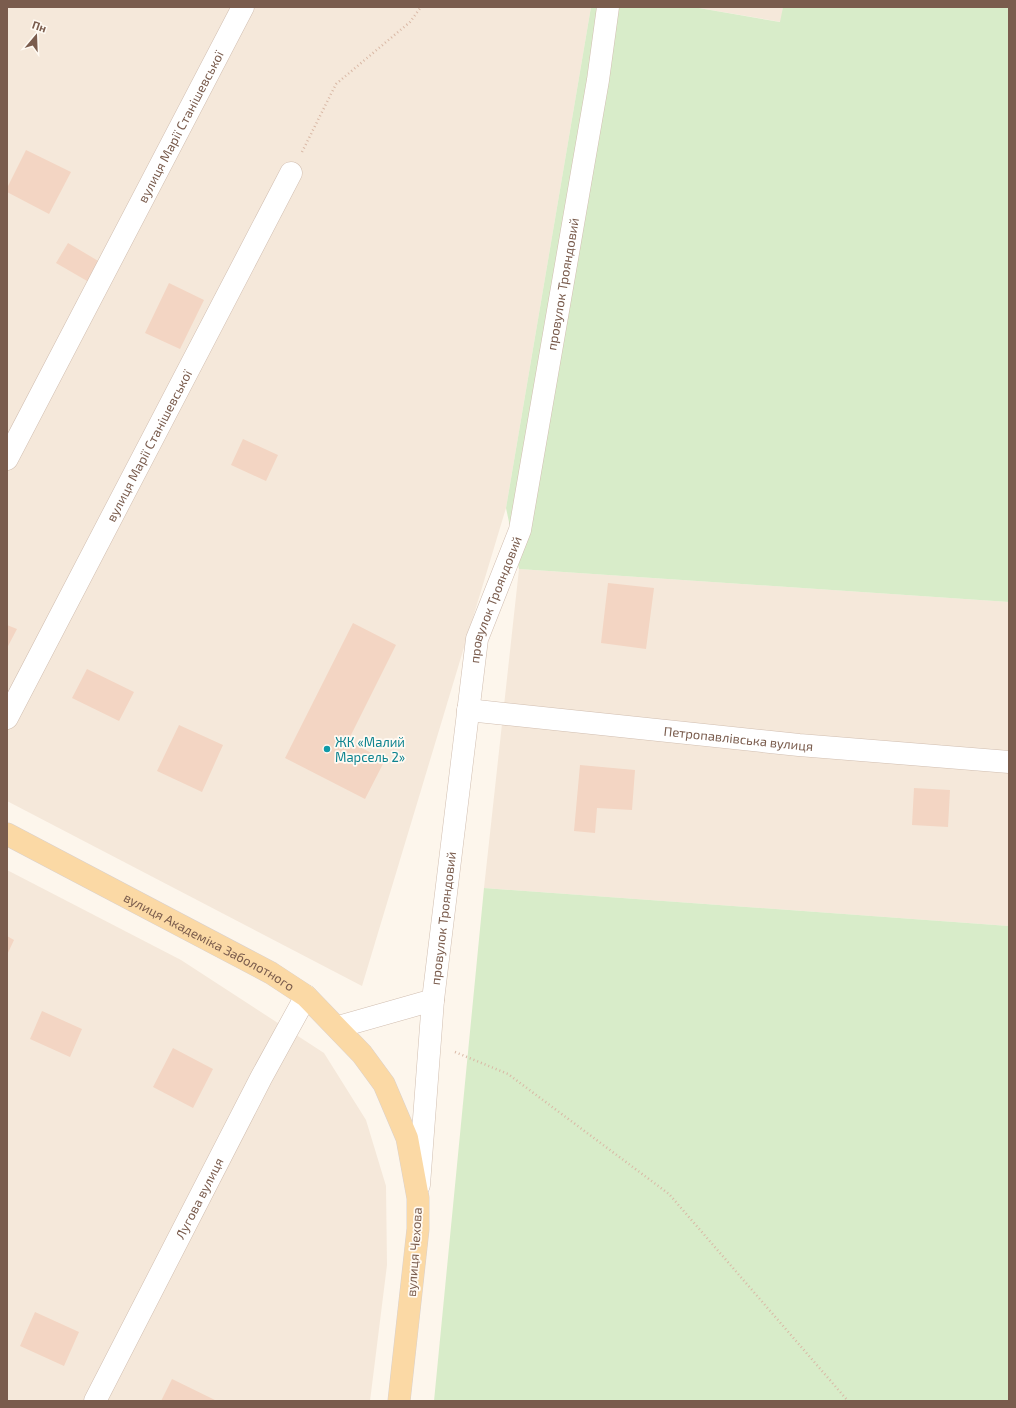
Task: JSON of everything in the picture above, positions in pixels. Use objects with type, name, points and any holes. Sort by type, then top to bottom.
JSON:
[{"type":"main road","name":"вулиця Академіка Заболотного","points":[[7,834],[271,973],[306,996],[338,1027],[362,1054],[384,1084]]},
{"type":"main road","name":"вулиця Чехова","points":[[384,1084],[407,1138],[418,1198],[416,1254],[399,1401]]},
{"type":"street","name":"вулиця Марії Станішевської","points":[[7,459],[243,7]]},
{"type":"street","name":"провулок Трояндовий","points":[[418,1198],[433,1000],[478,639],[520,530],[597,87],[608,7]]},
{"type":"street","name":"вулиця Марії Станішевської","points":[[7,718],[291,173]]},
{"type":"street","name":"Петропавлівська вулиця","points":[[468,710],[799,745],[1009,762]]},
{"type":"street","name":"Лугова вулиця","points":[[95,1401],[261,1078],[306,996]]},
{"type":"street","points":[[338,1027],[433,1000]]},
{"type":"path","points":[[291,173],[336,84],[410,22],[421,7]]},
{"type":"path","points":[[430,1042],[508,1074],[670,1194],[848,1401]]},
{"type":"shaded area","points":[[7,7],[591,7],[506,508],[362,986],[7,801]]},
{"type":"shaded area","points":[[693,7],[783,7],[781,22]]},
{"type":"shaded area","points":[[519,569],[1009,602],[1009,926],[484,888]]},
{"type":"shaded area","points":[[7,870],[181,960],[324,1053],[366,1120],[386,1186],[387,1265],[370,1401],[7,1401]]},
{"type":"green space","points":[[591,7],[693,7],[780,22],[783,7],[1009,7],[1009,602],[519,569],[506,508]]},
{"type":"green space","points":[[484,888],[1009,926],[1009,1401],[434,1401]]},
{"type":"building","points":[[26,150],[71,172],[49,214],[7,192],[7,188]]},
{"type":"building","points":[[68,243],[105,265],[94,285],[56,263]]},
{"type":"building","points":[[169,283],[204,300],[180,349],[145,333]]},
{"type":"building","points":[[243,439],[278,455],[266,481],[231,465]]},
{"type":"building","points":[[608,583],[654,588],[646,649],[601,643]]},
{"type":"building","name":"ЖК «Малий Марсель 2»","points":[[353,623],[396,645],[348,741],[385,760],[365,799],[285,758]]},
{"type":"building","points":[[7,625],[17,629],[7,648]]},
{"type":"building","points":[[87,669],[134,692],[119,721],[72,698]]},
{"type":"building","points":[[179,725],[223,745],[202,792],[157,771]]},
{"type":"building","points":[[580,765],[635,770],[632,810],[597,808],[595,833],[574,831]]},
{"type":"building","points":[[914,788],[950,790],[948,827],[912,825]]},
{"type":"building","points":[[7,936],[14,940],[7,955]]},
{"type":"building","points":[[42,1011],[82,1029],[70,1057],[30,1039]]},
{"type":"building","points":[[173,1048],[213,1069],[193,1108],[153,1087]]},
{"type":"building","points":[[35,1312],[79,1332],[64,1366],[20,1346]]},
{"type":"building","points":[[172,1379],[217,1401],[161,1401]]},
{"type":"place","name":"ЖК «Малий Марсель 2»","points":[[327,749]]}]
